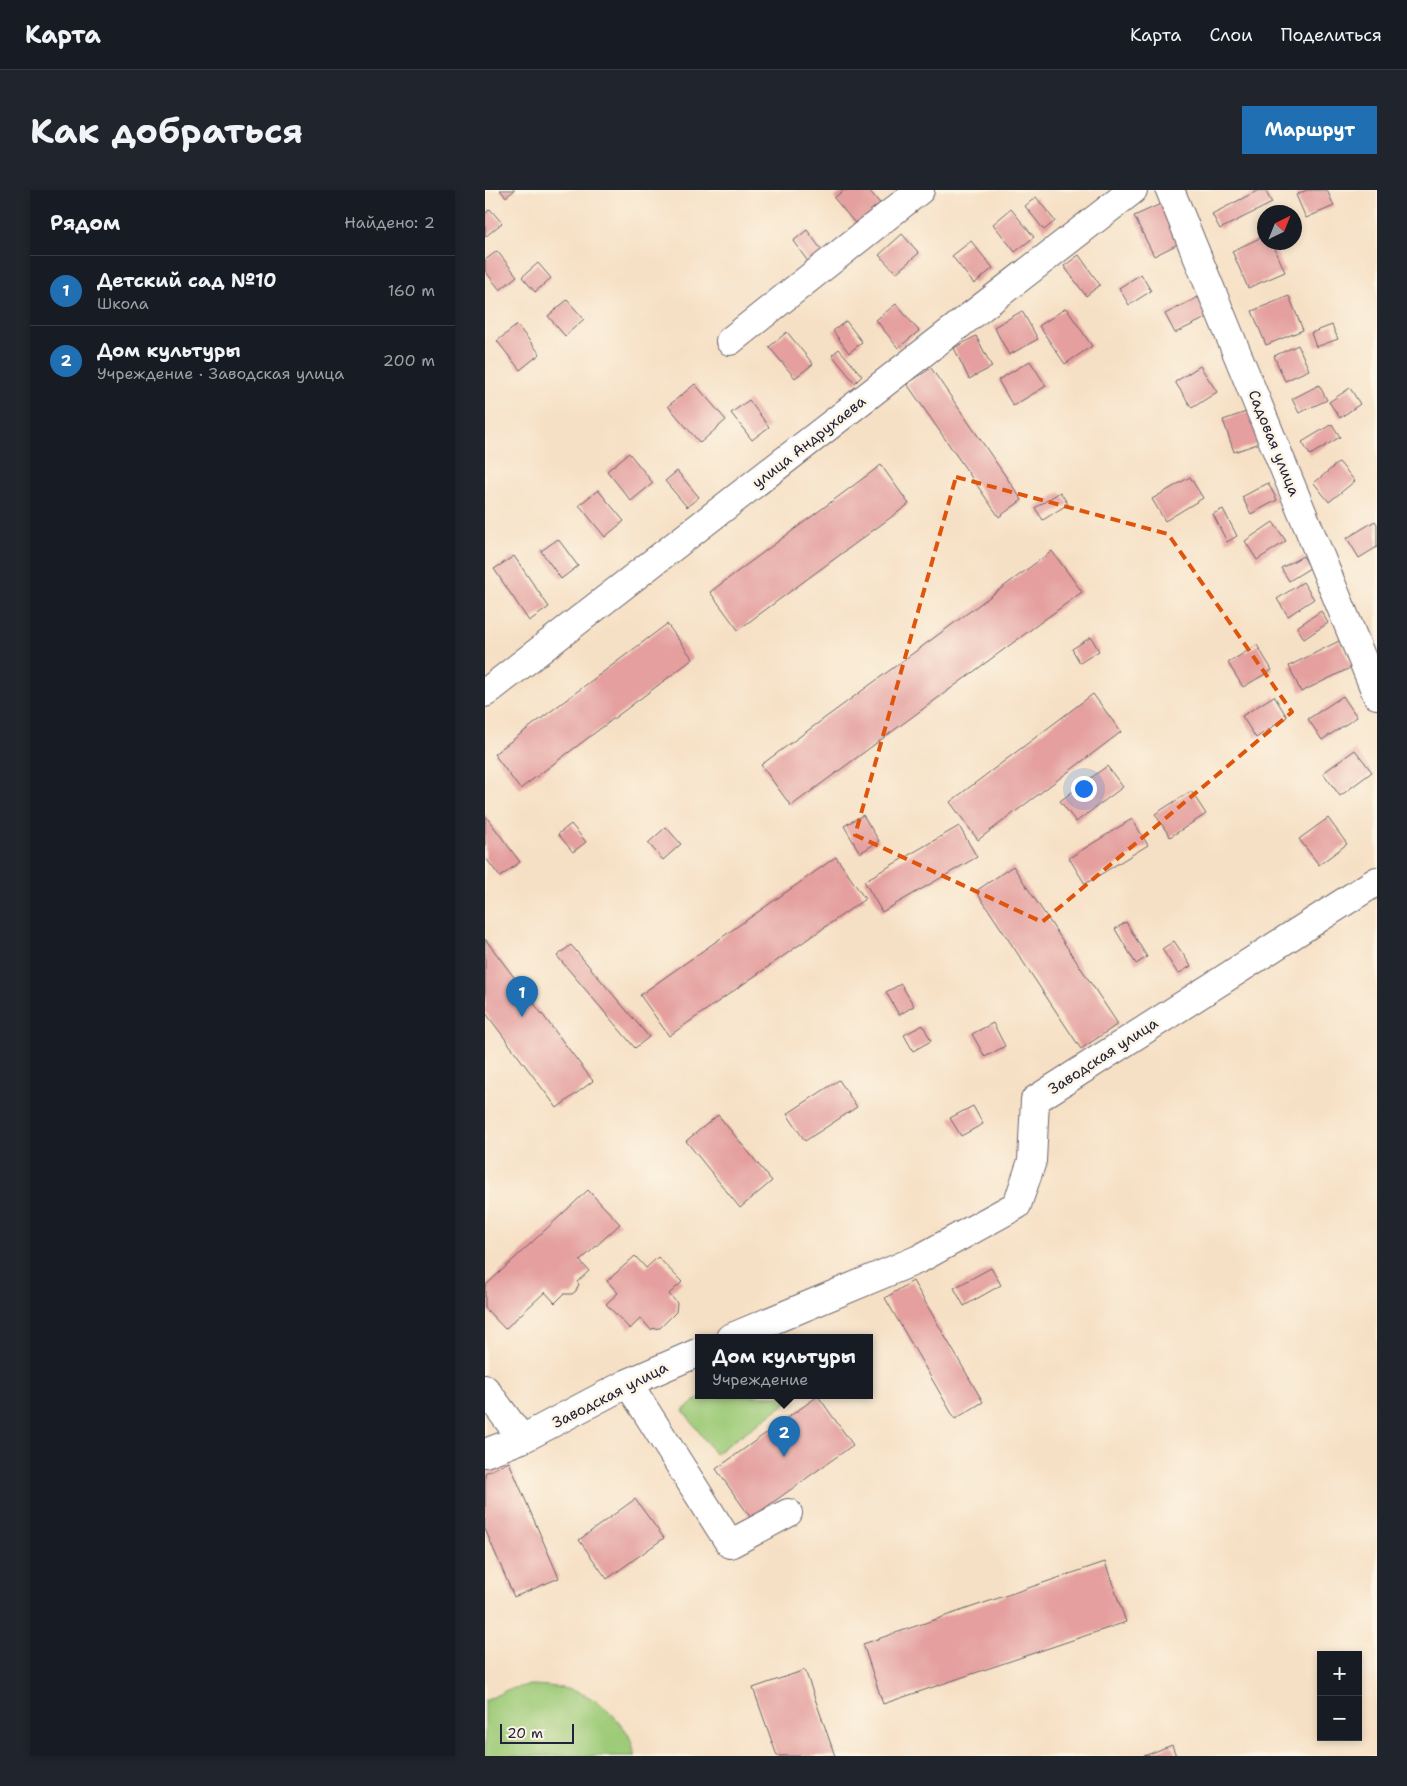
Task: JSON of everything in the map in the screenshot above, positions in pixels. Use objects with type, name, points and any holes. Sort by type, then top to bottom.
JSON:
[{"type":"street","points":[[730,341],[920,190]]},
{"type":"street","name":"улица Андрухаева","points":[[485,693],[1133,190]]},
{"type":"street","name":"Садовая улица","points":[[1171,190],[1377,695]]},
{"type":"street","name":"Заводская улица","points":[[740,1334],[919,1259],[1017,1205],[1031,1161],[1035,1100],[1377,881]]},
{"type":"street","name":"Заводская улица","points":[[485,1453],[522,1439],[628,1383],[695,1354]]},
{"type":"street","points":[[628,1383],[730,1544],[788,1513]]},
{"type":"street","points":[[485,1389],[522,1439]]},
{"type":"highlighted area","points":[[956,477],[1168,534],[1292,712],[1042,922],[855,835]]},
{"type":"green space","points":[[698,1399],[792,1399],[715,1454],[683,1410]]},
{"type":"green space","points":[[530,1685],[568,1689],[590,1697],[610,1712],[619,1722],[631,1739],[636,1756],[485,1756],[485,1701],[509,1689]]},
{"type":"building","points":[[500,190],[515,190],[506,197]]},
{"type":"building","points":[[844,190],[869,190],[883,207],[859,228],[834,198]]},
{"type":"building","points":[[1259,190],[1265,190],[1272,203],[1257,205],[1257,210],[1220,229],[1212,214]]},
{"type":"building","points":[[1307,190],[1327,190],[1334,206],[1306,218],[1302,205],[1296,195]]},
{"type":"building","points":[[1036,197],[1055,221],[1044,230],[1025,206]]},
{"type":"building","points":[[1163,203],[1182,242],[1154,256],[1134,216]]},
{"type":"building","points":[[490,209],[502,223],[485,237],[485,214]]},
{"type":"building","points":[[1011,209],[1034,237],[1015,252],[993,224]]},
{"type":"building","points":[[807,230],[826,256],[812,267],[793,241]]},
{"type":"building","points":[[902,234],[919,253],[896,273],[879,255]]},
{"type":"building","points":[[1257,239],[1257,250],[1275,250],[1285,272],[1248,288],[1232,251]]},
{"type":"building","points":[[971,241],[993,268],[974,284],[952,256]]},
{"type":"building","points":[[497,251],[517,276],[500,290],[485,271],[485,260]]},
{"type":"building","points":[[1079,255],[1100,285],[1086,296],[1064,266]]},
{"type":"building","points":[[538,263],[551,278],[535,292],[522,277]]},
{"type":"building","points":[[1141,274],[1151,291],[1129,305],[1119,288]]},
{"type":"building","points":[[1289,296],[1303,330],[1266,345],[1252,311]]},
{"type":"building","points":[[1198,297],[1208,317],[1175,333],[1165,314]]},
{"type":"building","points":[[567,300],[584,319],[565,336],[548,316]]},
{"type":"building","points":[[896,304],[919,331],[898,348],[876,320]]},
{"type":"building","points":[[1066,308],[1092,346],[1065,364],[1039,326]]},
{"type":"building","points":[[1022,311],[1038,339],[1009,355],[994,327]]},
{"type":"building","points":[[846,321],[862,342],[849,353],[833,331]]},
{"type":"building","points":[[517,325],[540,354],[520,370],[497,341]]},
{"type":"building","points":[[1332,325],[1338,339],[1316,347],[1311,333]]},
{"type":"building","points":[[787,332],[813,364],[795,378],[769,347]]},
{"type":"building","points":[[976,336],[992,367],[969,379],[954,348]]},
{"type":"building","points":[[1298,345],[1309,370],[1285,381],[1274,356]]},
{"type":"building","points":[[839,349],[862,376],[855,383],[832,355]]},
{"type":"building","points":[[1030,361],[1046,386],[1013,406],[998,380]]},
{"type":"building","points":[[1200,366],[1217,392],[1192,408],[1175,382]]},
{"type":"building","points":[[931,368],[1022,500],[999,517],[907,384]]},
{"type":"building","points":[[695,384],[726,420],[700,443],[668,406]]},
{"type":"building","points":[[1319,385],[1327,400],[1299,413],[1292,399]]},
{"type":"building","points":[[1350,388],[1360,404],[1340,418],[1329,402]]},
{"type":"building","points":[[749,400],[769,427],[752,440],[731,413]]},
{"type":"building","points":[[1249,411],[1260,443],[1234,452],[1223,420]]},
{"type":"building","points":[[1332,424],[1340,437],[1310,455],[1302,442]]},
{"type":"building","points":[[629,453],[653,483],[631,501],[607,471]]},
{"type":"building","points":[[1339,462],[1355,481],[1329,502],[1314,483]]},
{"type":"building","points":[[881,465],[909,504],[738,630],[710,592]]},
{"type":"building","points":[[677,471],[699,497],[687,507],[665,481]]},
{"type":"building","points":[[1190,477],[1203,498],[1165,521],[1152,499]]},
{"type":"building","points":[[1268,483],[1277,500],[1251,514],[1242,497]]},
{"type":"building","points":[[598,490],[624,521],[605,537],[579,505]]},
{"type":"building","points":[[1060,492],[1068,504],[1043,520],[1035,508]]},
{"type":"building","points":[[1223,509],[1237,536],[1227,542],[1213,514]]},
{"type":"building","points":[[1375,521],[1377,524],[1377,547],[1359,558],[1347,538]]},
{"type":"building","points":[[1273,522],[1286,541],[1257,560],[1245,541]]},
{"type":"building","points":[[558,539],[578,566],[561,579],[541,551]]},
{"type":"building","points":[[1052,551],[1082,592],[791,806],[761,765]]},
{"type":"building","points":[[514,556],[549,607],[529,621],[494,569]]},
{"type":"building","points":[[1303,556],[1310,568],[1289,581],[1281,568]]},
{"type":"building","points":[[1303,582],[1314,599],[1288,616],[1277,599]]},
{"type":"building","points":[[1321,611],[1328,623],[1304,639],[1297,627]]},
{"type":"building","points":[[667,624],[693,659],[520,789],[494,754]]},
{"type":"building","points":[[1091,637],[1099,651],[1080,663],[1072,649]]},
{"type":"building","points":[[1339,641],[1352,667],[1301,692],[1289,666]]},
{"type":"building","points":[[1257,645],[1272,670],[1243,687],[1228,663]]},
{"type":"building","points":[[1093,694],[1121,732],[978,840],[950,802]]},
{"type":"building","points":[[1274,696],[1287,717],[1256,738],[1242,716]]},
{"type":"building","points":[[1343,696],[1357,717],[1322,740],[1308,719]]},
{"type":"building","points":[[1355,750],[1372,772],[1340,796],[1323,773]]},
{"type":"building","points":[[1107,766],[1123,787],[1076,822],[1060,801]]},
{"type":"building","points":[[1191,791],[1206,814],[1170,837],[1155,814]]},
{"type":"building","points":[[485,815],[520,862],[500,877],[485,857]]},
{"type":"building","points":[[863,815],[879,841],[860,853],[844,826]]},
{"type":"building","points":[[1328,818],[1347,844],[1319,865],[1299,839]]},
{"type":"building","points":[[1132,819],[1148,845],[1085,884],[1069,858]]},
{"type":"building","points":[[571,824],[586,842],[573,852],[558,834]]},
{"type":"building","points":[[959,826],[977,857],[882,912],[864,881]]},
{"type":"building","points":[[666,827],[681,844],[663,860],[648,843]]},
{"type":"building","points":[[836,857],[865,899],[669,1036],[640,995]]},
{"type":"building","points":[[1013,866],[1118,1024],[1081,1049],[976,891]]},
{"type":"building","points":[[1126,922],[1147,957],[1136,964],[1115,929]]},
{"type":"building","points":[[485,939],[593,1081],[557,1108],[485,1012]]},
{"type":"building","points":[[1174,941],[1191,966],[1178,974],[1162,949]]},
{"type":"building","points":[[571,945],[649,1037],[635,1048],[557,956]]},
{"type":"building","points":[[901,984],[914,1006],[899,1015],[886,992]]},
{"type":"building","points":[[993,1023],[1005,1046],[985,1057],[972,1034]]},
{"type":"building","points":[[923,1025],[931,1041],[913,1051],[904,1035]]},
{"type":"building","points":[[839,1080],[857,1107],[805,1141],[787,1114]]},
{"type":"building","points":[[973,1106],[983,1124],[961,1136],[950,1118]]},
{"type":"building","points":[[718,1115],[772,1181],[740,1208],[686,1141]]},
{"type":"building","points":[[588,1190],[620,1224],[580,1261],[589,1271],[577,1282],[579,1284],[576,1291],[572,1294],[564,1294],[555,1303],[545,1292],[505,1329],[485,1308],[485,1286]]},
{"type":"building","points":[[635,1256],[646,1268],[658,1257],[682,1282],[669,1294],[677,1303],[676,1312],[660,1328],[650,1329],[641,1318],[630,1329],[606,1304],[618,1293],[607,1281]]},
{"type":"building","points":[[991,1268],[1001,1285],[964,1306],[954,1288]]},
{"type":"building","points":[[913,1281],[983,1402],[955,1419],[885,1298]]},
{"type":"building","points":[[814,1399],[820,1399],[853,1445],[751,1518],[716,1469]]},
{"type":"building","points":[[509,1462],[559,1578],[514,1597],[485,1529],[485,1473]]},
{"type":"building","points":[[635,1499],[664,1538],[607,1579],[579,1540]]},
{"type":"building","points":[[1105,1562],[1126,1622],[883,1704],[863,1644]]},
{"type":"building","points":[[805,1670],[835,1756],[777,1756],[753,1688]]},
{"type":"building","points":[[1172,1745],[1176,1756],[1144,1756]]},
{"type":"place","name":"Детский сад №10","points":[[522,1017]]},
{"type":"place","name":"Дом культуры","points":[[784,1457]]}]
